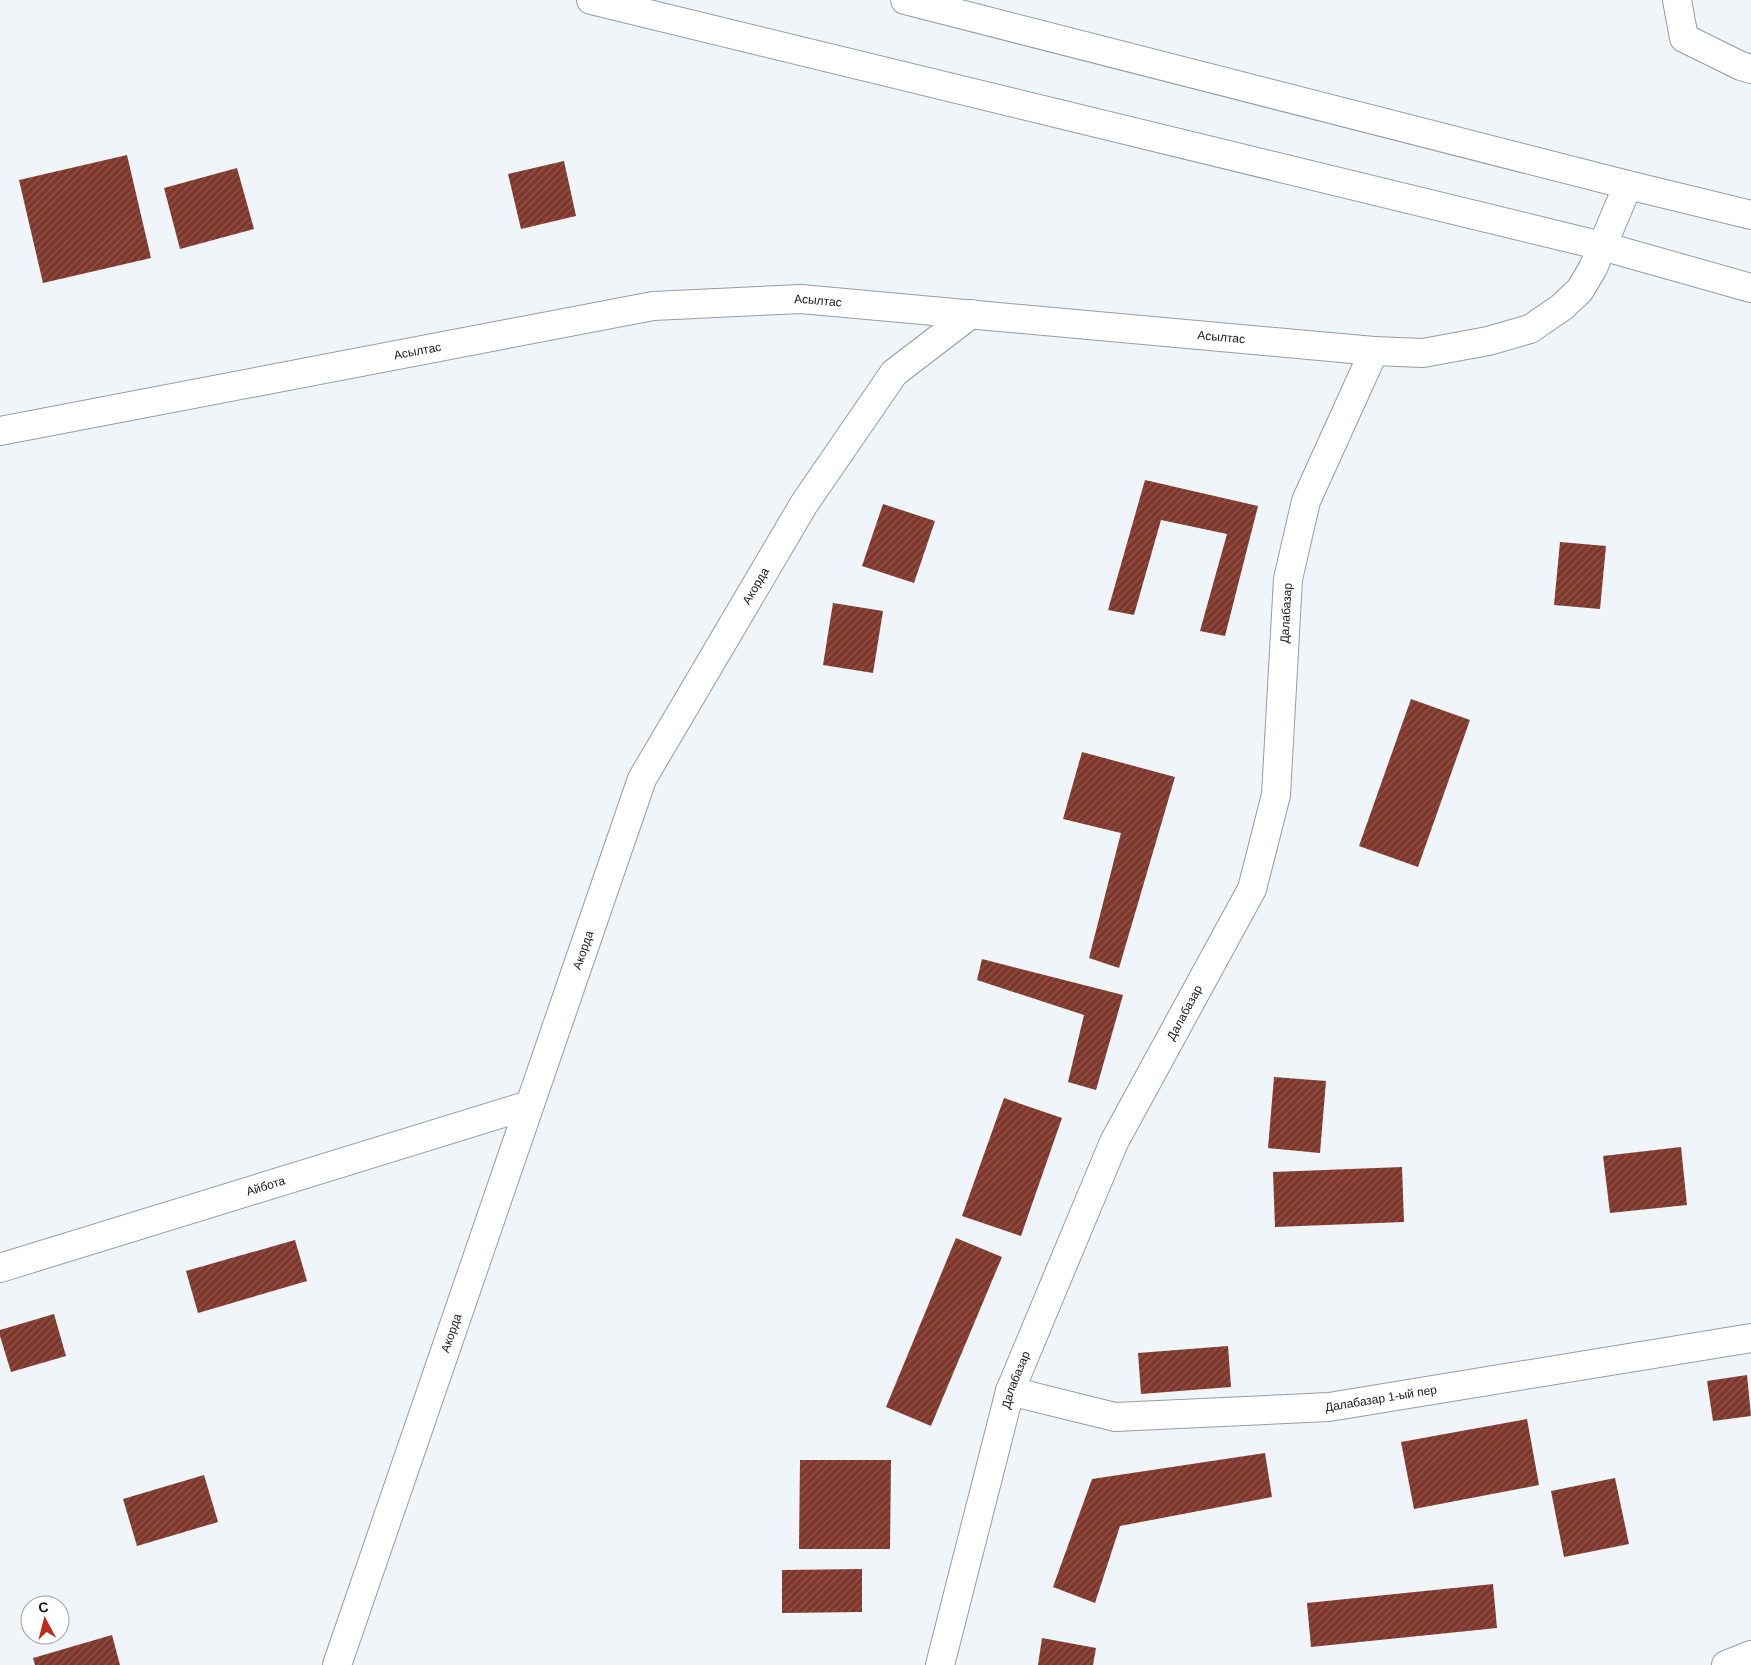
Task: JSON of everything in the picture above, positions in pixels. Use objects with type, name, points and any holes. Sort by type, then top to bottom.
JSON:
[{"type":"street","points":[[591,0],[1602,246],[1751,288]]},
{"type":"street","points":[[905,0],[1751,215]]},
{"type":"street","points":[[1676,0],[1684,38],[1751,69]]},
{"type":"street","name":"Асылтас","points":[[0,431],[653,306],[801,299],[1374,351],[1423,353],[1488,341],[1530,329],[1562,307],[1580,290],[1593,268],[1628,185]]},
{"type":"street","name":"Акорда","points":[[337,1665],[642,779],[804,504],[894,373],[971,314]]},
{"type":"street","name":"Далабазар","points":[[940,1665],[1010,1390],[1114,1142],[1252,889],[1276,795],[1288,579],[1306,501],[1374,351]]},
{"type":"street","name":"Айбота","points":[[0,1268],[529,1105]]},
{"type":"street","name":"Далабазар 1-ый пер","points":[[1010,1390],[1115,1417],[1329,1407],[1751,1338]]},
{"type":"street","points":[[1726,1665],[1751,1654]]},
{"type":"building","points":[[127,155],[151,258],[43,283],[19,180]]},
{"type":"building","points":[[564,161],[576,216],[521,229],[508,174]]},
{"type":"building","points":[[237,168],[254,229],[180,249],[164,188]]},
{"type":"building","points":[[1145,480],[1258,506],[1225,636],[1200,631],[1227,534],[1161,520],[1134,615],[1108,610]]},
{"type":"building","points":[[883,504],[935,521],[914,583],[862,566]]},
{"type":"building","points":[[1560,542],[1606,546],[1600,609],[1554,605]]},
{"type":"building","points":[[833,603],[883,611],[873,673],[823,665]]},
{"type":"building","points":[[1411,699],[1470,720],[1418,867],[1359,846]]},
{"type":"building","points":[[1082,752],[1175,777],[1119,968],[1089,958],[1121,833],[1063,819]]},
{"type":"building","points":[[982,959],[1123,995],[1096,1090],[1068,1082],[1084,1015],[977,980]]},
{"type":"building","points":[[1274,1077],[1326,1081],[1320,1153],[1268,1148]]},
{"type":"building","points":[[1004,1098],[1062,1118],[1021,1236],[962,1216]]},
{"type":"building","points":[[1681,1147],[1687,1205],[1610,1213],[1603,1156]]},
{"type":"building","points":[[1402,1167],[1404,1222],[1275,1227],[1273,1172]]},
{"type":"building","points":[[956,1238],[1002,1257],[931,1426],[886,1407]]},
{"type":"building","points":[[295,1240],[307,1281],[198,1313],[186,1271]]},
{"type":"building","points":[[54,1314],[66,1356],[11,1372],[0,1336],[0,1330]]},
{"type":"building","points":[[1228,1346],[1231,1387],[1141,1394],[1138,1353]]},
{"type":"building","points":[[1747,1375],[1751,1416],[1713,1421],[1707,1381]]},
{"type":"building","points":[[1527,1419],[1539,1485],[1414,1509],[1401,1442]]},
{"type":"building","points":[[1265,1453],[1272,1497],[1120,1526],[1095,1603],[1053,1587],[1092,1479]]},
{"type":"building","points":[[800,1460],[891,1460],[890,1549],[799,1549]]},
{"type":"building","points":[[204,1475],[218,1522],[137,1546],[123,1499]]},
{"type":"building","points":[[1615,1478],[1629,1544],[1564,1557],[1551,1491]]},
{"type":"building","points":[[862,1569],[862,1612],[782,1613],[782,1570]]},
{"type":"building","points":[[1493,1584],[1497,1628],[1311,1647],[1307,1603]]},
{"type":"building","points":[[112,1635],[120,1665],[35,1665],[33,1658]]},
{"type":"building","points":[[1042,1638],[1096,1648],[1093,1665],[1038,1665]]}]
